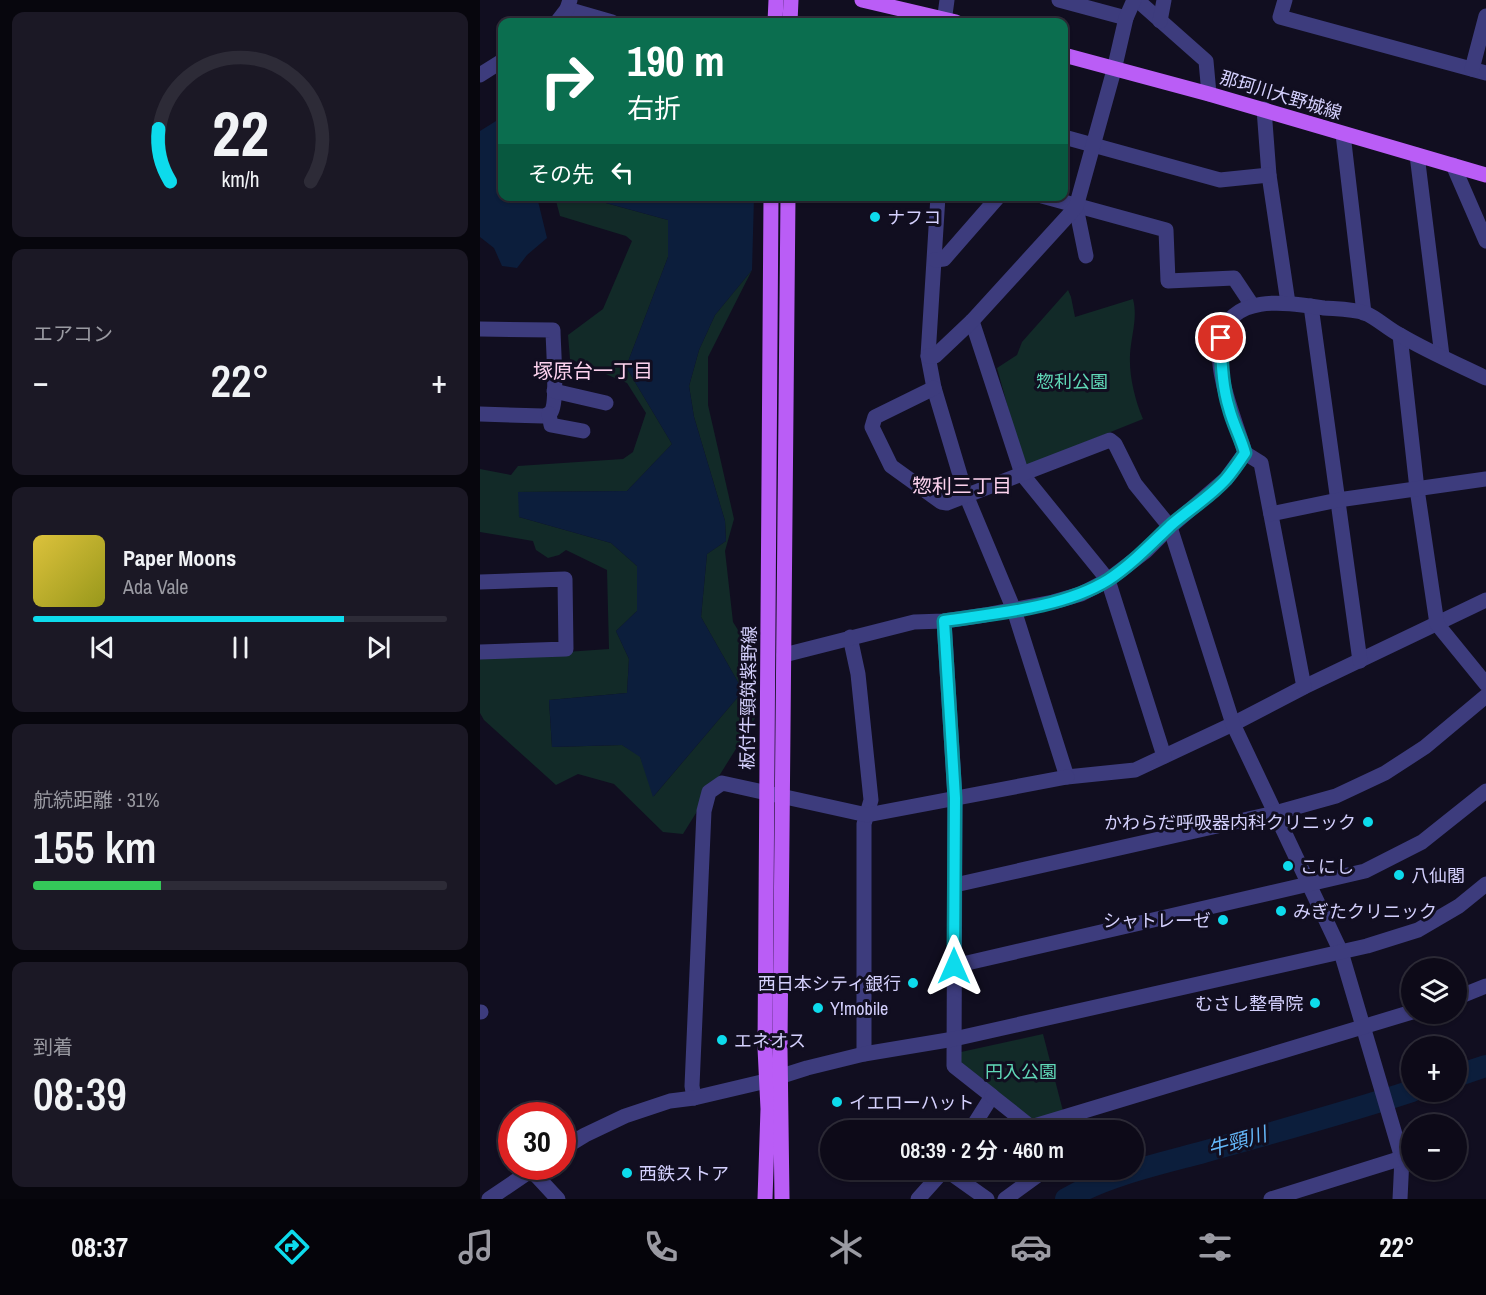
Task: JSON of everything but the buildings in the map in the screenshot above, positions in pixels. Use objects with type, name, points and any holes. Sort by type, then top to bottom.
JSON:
[{"type":"main road","points":[[775,18],[776,0]]},
{"type":"main road","points":[[790,18],[791,0]]},
{"type":"main road","points":[[862,0],[936,18]]},
{"type":"main road","name":"那珂川大野城線","points":[[1068,56],[1264,109],[1486,175]]},
{"type":"main road","name":"板付牛頸筑紫野線","points":[[771,201],[773,1079],[782,1199]]},
{"type":"main road","name":"板付牛頸筑紫野線","points":[[774,795],[784,655],[788,201]]},
{"type":"main road","name":"板付牛頸筑紫野線","points":[[765,1199],[768,1109],[773,1079]]},
{"type":"street","points":[[947,0],[948,18]]},
{"type":"street","points":[[1059,0],[1126,18]]},
{"type":"street","points":[[1086,256],[1076,207],[1126,18],[1136,0],[1206,61],[1209,94]]},
{"type":"street","points":[[1160,21],[1164,0]]},
{"type":"street","points":[[1285,0],[1280,16],[1479,71],[1486,16]]},
{"type":"street","points":[[560,18],[569,4],[602,18]]},
{"type":"street","points":[[480,75],[498,64]]},
{"type":"street","points":[[1264,109],[1269,175],[1288,303]]},
{"type":"street","points":[[1343,134],[1364,313]]},
{"type":"street","points":[[1068,138],[1220,180],[1269,175]]},
{"type":"street","points":[[1417,155],[1442,356]]},
{"type":"street","points":[[1453,165],[1486,242]]},
{"type":"street","points":[[938,201],[928,356],[934,387],[966,495],[1014,610],[1067,777]]},
{"type":"street","points":[[935,260],[944,259],[995,201]]},
{"type":"street","points":[[1057,201],[1166,230],[1168,281],[1234,278],[1252,305]]},
{"type":"street","points":[[928,356],[935,356],[972,321],[1076,207]]},
{"type":"street","points":[[1305,687],[1261,463],[1245,453],[1229,408],[1221,364],[1221,338],[1232,316],[1252,305],[1288,303],[1364,313],[1400,335],[1486,378]]},
{"type":"street","points":[[1311,306],[1360,661]]},
{"type":"street","points":[[972,321],[1022,474],[1108,580],[1164,756]]},
{"type":"street","points":[[480,329],[553,330],[554,392],[552,410],[543,416],[480,414]]},
{"type":"street","points":[[1400,335],[1417,489],[1437,624],[1486,684]]},
{"type":"street","points":[[934,387],[875,417],[872,427],[891,466],[941,502],[947,503],[1110,440],[1115,444],[1135,484],[1170,527],[1233,724],[1341,952],[1401,1154]]},
{"type":"street","points":[[554,392],[606,403]]},
{"type":"street","points":[[549,414],[551,425],[583,431]]},
{"type":"street","points":[[784,655],[914,622],[944,621],[1014,610],[1081,594],[1108,580],[1146,551],[1226,479],[1245,453]]},
{"type":"street","points":[[1271,514],[1338,500],[1486,478]]},
{"type":"street","points":[[480,582],[565,579],[566,649],[480,652]]},
{"type":"street","points":[[694,1098],[692,1086],[704,811],[710,792],[722,783],[867,816],[1067,777],[1135,770],[1486,600]]},
{"type":"street","points":[[944,621],[955,798],[954,1066],[1021,1120]]},
{"type":"street","points":[[850,637],[858,675],[871,800],[864,825],[864,1054]]},
{"type":"street","points":[[955,885],[1275,813],[1335,796],[1385,773],[1425,747],[1486,696]]},
{"type":"street","points":[[954,966],[1365,871],[1422,842],[1486,791]]},
{"type":"street","points":[[576,1140],[625,1116],[670,1101],[694,1098],[773,1079],[864,1054],[954,1040],[1341,952],[1418,930],[1459,906],[1486,884]]},
{"type":"street","points":[[1467,994],[1486,986]]},
{"type":"street","points":[[1061,1120],[1401,1015]]},
{"type":"street","points":[[976,1120],[992,1096]]},
{"type":"street","points":[[1271,1199],[1401,1158]]},
{"type":"street","points":[[1400,1199],[1401,1178]]},
{"type":"street","points":[[489,1199],[517,1180]]},
{"type":"street","points":[[542,1180],[558,1199]]},
{"type":"street","points":[[918,1199],[936,1180]]},
{"type":"street","points":[[959,1180],[987,1199]]},
{"type":"street","points":[[1005,1199],[1031,1180]]},
{"type":"green space","points":[[556,201],[599,201],[668,220],[668,257],[626,367],[672,444],[627,491],[519,492],[519,517],[611,543],[637,566],[637,611],[616,631],[629,659],[627,693],[549,700],[552,747],[622,745],[640,756],[654,796],[743,691],[701,617],[707,554],[726,541],[725,521],[694,417],[689,386],[699,350],[715,315],[752,270],[708,357],[708,405],[734,519],[725,551],[733,622],[756,659],[757,715],[683,834],[663,832],[614,784],[578,774],[556,785],[484,720],[480,713],[480,658],[609,649],[607,570],[566,550],[548,558],[536,550],[533,541],[480,532],[480,469],[511,475],[518,466],[623,459],[633,452],[646,413],[627,383],[570,359],[568,335],[603,309],[632,241],[626,236],[560,216]]},
{"type":"green space","name":"惣利公園","points":[[1068,290],[1075,317],[1133,299],[1135,313],[1130,371],[1143,419],[1028,465],[1023,462],[997,368],[1017,355],[1022,342]]},
{"type":"green space","name":"円入公園","points":[[1043,1034],[1063,1111],[1033,1120],[961,1065],[961,1052]]},
{"type":"water","points":[[498,121],[498,201],[538,201],[547,238],[527,255],[517,268],[502,266],[494,248],[480,237],[480,131]]},
{"type":"water","points":[[599,201],[754,201],[752,270],[715,315],[699,350],[689,386],[694,417],[725,521],[726,541],[707,554],[701,617],[743,691],[653,797],[640,757],[622,745],[552,747],[549,700],[627,693],[629,659],[616,631],[637,611],[637,566],[611,543],[519,517],[518,492],[627,491],[672,444],[626,367],[668,257],[668,220]]},
{"type":"waterway","name":"牛頸川","points":[[1467,1072],[1486,1066]]},
{"type":"waterway","name":"牛頸川","points":[[1066,1199],[1097,1184],[1131,1172],[1401,1095]]},
{"type":"place","name":"ナフコ","points":[[875,217]]},
{"type":"place","name":"かわらだ呼吸器内科クリニック","points":[[1368,822]]},
{"type":"place","name":"こにし","points":[[1288,866]]},
{"type":"place","name":"八仙閣","points":[[1399,875]]},
{"type":"place","name":"みぎたクリニック","points":[[1281,911]]},
{"type":"place","name":"シャトレーゼ","points":[[1223,920]]},
{"type":"place","name":"西日本シティ銀行","points":[[913,983]]},
{"type":"place","name":"むさし整骨院","points":[[1315,1003]]},
{"type":"place","name":"Y!mobile","points":[[818,1008]]},
{"type":"place","name":"エネオス","points":[[722,1040]]},
{"type":"place","name":"イエローハット","points":[[837,1102]]},
{"type":"place","name":"西鉄ストア","points":[[627,1173]]},
{"type":"district","name":"塚原台一丁目","points":[[593,370]]},
{"type":"district","name":"惣利三丁目","points":[[962,485]]},
{"type":"route","points":[[954,966],[955,798],[944,621],[1053,602],[1081,594],[1108,580],[1146,551],[1226,479],[1245,453],[1229,408],[1221,364],[1221,338]]}]
